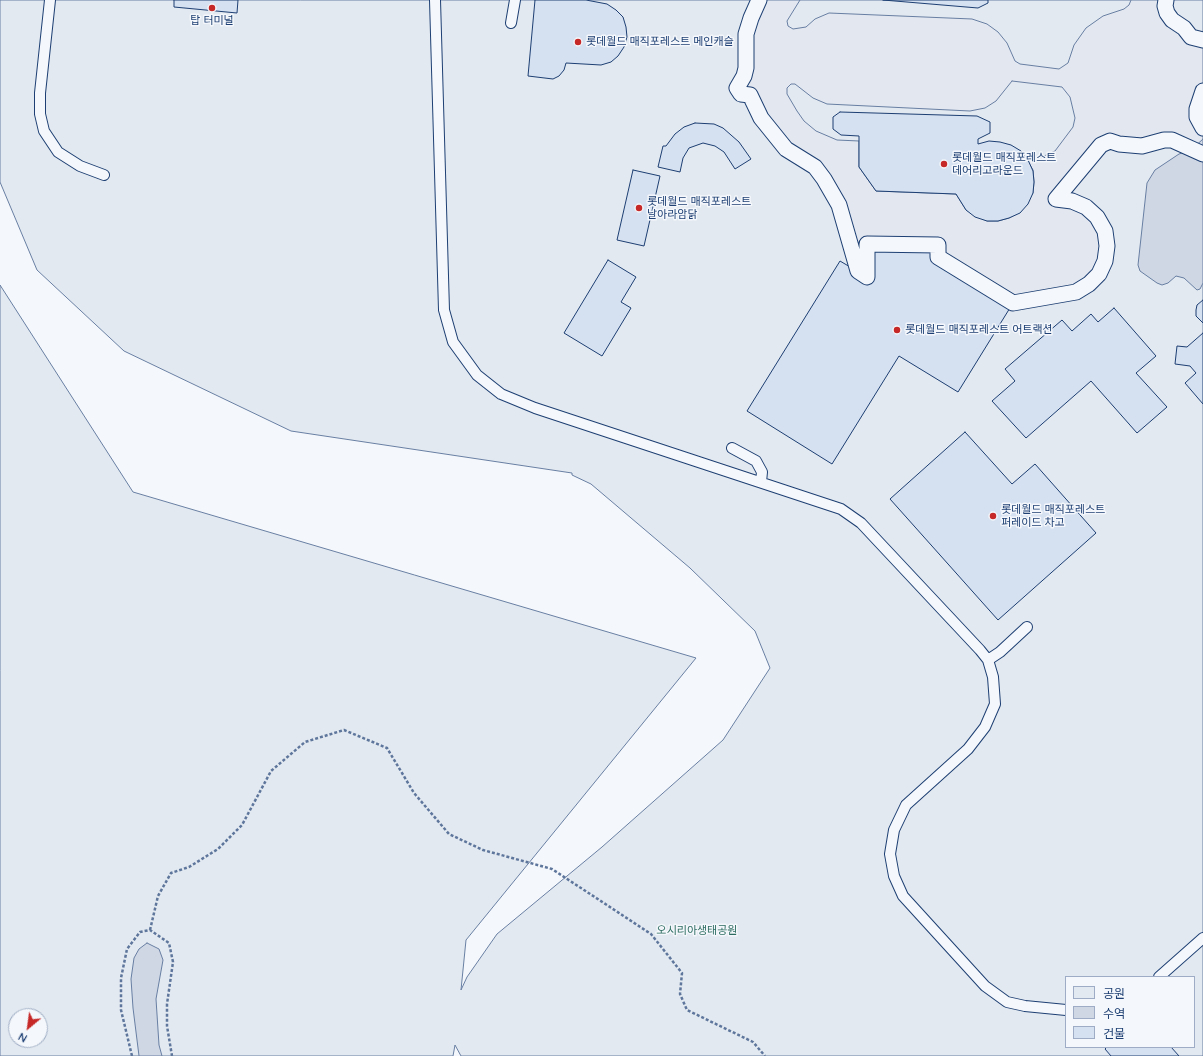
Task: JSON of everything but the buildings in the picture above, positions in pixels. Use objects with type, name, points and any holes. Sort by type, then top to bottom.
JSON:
[{"type":"street","points":[[759,0],[746,34],[746,68],[744,76],[737,88],[741,94],[750,95],[761,118],[786,149],[815,167],[824,179],[839,205],[858,271],[867,277],[867,244],[938,245],[938,257],[1013,303],[1076,292],[1089,284],[1099,274],[1105,261],[1107,246],[1105,231],[1098,217],[1086,207],[1072,200],[1056,199],[1100,145],[1110,141],[1119,144],[1142,146],[1164,140],[1172,140],[1203,154]]},
{"type":"street","points":[[1166,0],[1165,6],[1167,13],[1172,20],[1184,28],[1191,37],[1203,40]]},
{"type":"street","points":[[1203,91],[1197,109],[1197,117],[1203,128]]},
{"type":"lane","points":[[50,0],[40,94],[40,114],[44,131],[58,152],[80,166],[104,175]]},
{"type":"lane","points":[[435,0],[444,310],[453,342],[477,375],[501,394],[535,408],[840,508],[861,523],[988,660],[993,677],[995,704],[987,721],[968,749],[906,805],[894,830],[890,854],[894,876],[903,896],[985,986],[1007,1002],[1025,1006],[1065,1010]]},
{"type":"lane","points":[[511,23],[515,0]]},
{"type":"lane","points":[[732,448],[756,461],[762,472],[761,482]]},
{"type":"lane","points":[[988,660],[1000,652],[1026,627]]},
{"type":"lane","points":[[1160,976],[1203,938]]},
{"type":"path","points":[[150,930],[158,896],[171,873],[190,867],[218,849],[242,825],[271,771],[304,742],[344,730],[387,748],[414,793],[449,834],[484,850],[552,869],[651,934],[682,973],[680,994],[687,1010],[753,1042],[765,1056]]},
{"type":"path","points":[[132,1056],[120,1010],[121,978],[127,949],[140,932],[150,930],[169,943],[173,962],[167,1004],[167,1026],[172,1056]]},
{"type":"green space","name":"오시리아생태공원","points":[[0,0],[1203,0],[1203,1056],[461,1056],[455,1045],[453,1056],[0,1056],[0,285],[133,492],[696,658],[466,940],[461,990],[467,977],[497,934],[602,847],[723,740],[770,668],[755,631],[690,568],[591,484],[572,475],[572,473],[291,431],[124,351],[37,270],[0,182]]},
{"type":"shaded area","points":[[759,0],[800,0],[787,21],[788,26],[793,29],[806,27],[815,19],[829,13],[972,19],[987,24],[998,32],[1007,43],[1015,61],[1020,64],[1059,69],[1068,63],[1074,45],[1086,28],[1103,16],[1124,9],[1129,5],[1131,0],[1166,0],[1165,6],[1203,40],[1203,154],[1183,144],[1110,141],[1056,199],[1086,207],[1107,246],[1089,284],[1013,303],[867,277],[839,205],[807,162],[744,94]],"holes":[[[1012,81],[1062,87],[1070,97],[1075,118],[1073,127],[1055,151],[1042,157],[1026,158],[1033,170],[1033,193],[1020,212],[1009,218],[998,221],[987,221],[966,210],[956,194],[876,191],[859,167],[859,141],[837,140],[816,131],[804,121],[787,94],[787,88],[791,84],[795,84],[813,98],[827,104],[970,111],[985,108],[996,101]]]},
{"type":"water","points":[[1203,139],[1203,283],[1200,289],[1197,290],[1184,278],[1176,276],[1168,283],[1162,285],[1140,271],[1138,265],[1147,183],[1155,170],[1179,154],[1191,150]]},
{"type":"water","points":[[147,943],[159,949],[163,960],[156,999],[159,1045],[162,1056],[139,1056],[131,979],[134,958],[139,949]]},
{"type":"place","name":"탑 터미널","points":[[212,8]]},
{"type":"place","name":"롯데월드 매직포레스트 메인캐슬","points":[[578,42]]},
{"type":"place","name":"롯데월드 매직포레스트 데어리고라운드","points":[[944,164]]},
{"type":"place","name":"롯데월드 매직포레스트 날아라암닭","points":[[639,208]]},
{"type":"place","name":"롯데월드 매직포레스트 어트랙션","points":[[897,330]]},
{"type":"place","name":"롯데월드 매직포레스트 퍼레이드 차고","points":[[993,516]]}]
